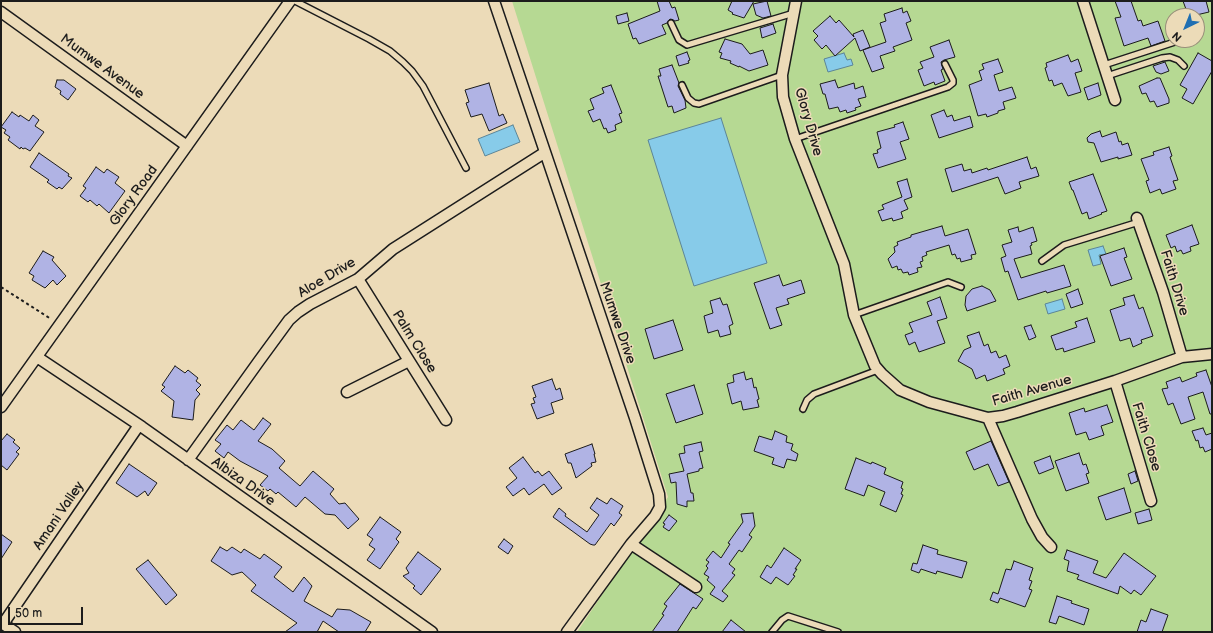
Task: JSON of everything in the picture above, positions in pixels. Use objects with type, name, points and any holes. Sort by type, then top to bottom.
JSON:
[{"type":"street","name":"Glory Road","points":[[1,407],[290,1]]},
{"type":"street","name":"Mumwe Drive","points":[[494,1],[527,97],[544,153],[635,418],[659,494],[660,507],[655,516],[631,544],[567,632]]},
{"type":"street","name":"Glory Drive","points":[[796,1],[782,75],[783,97],[810,180],[844,264],[854,314]]},
{"type":"street","points":[[1083,1],[1115,100]]},
{"type":"street","name":"Mumwe Avenue","points":[[1,12],[186,146]]},
{"type":"street","name":"Aloe Drive","points":[[188,460],[289,320],[310,304],[358,279],[393,249],[544,153]]},
{"type":"street","name":"Faith Drive","points":[[1138,220],[1163,292],[1182,357]]},
{"type":"street","name":"Palm Close","points":[[358,279],[446,420]]},
{"type":"street","name":"Faith Avenue","points":[[854,314],[875,366],[900,390],[929,402],[988,418],[1017,412],[1115,381],[1182,357],[1212,354]]},
{"type":"street","name":"Albiza Drive","points":[[37,357],[139,425],[432,632]]},
{"type":"street","points":[[347,392],[409,360]]},
{"type":"street","name":"Faith Close","points":[[1115,381],[1151,501]]},
{"type":"street","points":[[988,418],[1032,519],[1042,537],[1051,547]]},
{"type":"street","name":"Amani Valley","points":[[15,632],[3,624],[139,425]]},
{"type":"street","points":[[631,544],[696,587]]},
{"type":"lane","points":[[295,1],[380,45],[390,51],[412,71],[423,86],[466,168]]},
{"type":"lane","points":[[671,23],[679,40],[687,45],[794,13]]},
{"type":"lane","points":[[1104,65],[1165,45]]},
{"type":"lane","points":[[1107,76],[1162,58],[1170,57],[1178,60],[1184,66]]},
{"type":"lane","points":[[796,139],[948,87],[954,80],[946,64]]},
{"type":"lane","points":[[682,85],[688,98],[694,103],[699,104],[782,75]]},
{"type":"lane","points":[[1042,261],[1064,245],[1138,220]]},
{"type":"lane","points":[[854,314],[948,282],[962,287]]},
{"type":"lane","points":[[803,409],[807,400],[814,394],[878,370]]},
{"type":"lane","points":[[772,632],[782,620],[788,616],[838,632]]},
{"type":"path","points":[[1,287],[59,324]]},
{"type":"green space","points":[[512,1],[1212,1],[1212,632],[577,632],[668,497]]},
{"type":"water","points":[[844,53],[847,60],[851,59],[853,65],[828,72],[824,59]]},
{"type":"water","points":[[721,118],[767,263],[694,286],[648,140]]},
{"type":"water","points":[[513,125],[520,142],[485,156],[478,139]]},
{"type":"water","points":[[1103,246],[1106,254],[1099,255],[1101,264],[1093,266],[1088,250]]},
{"type":"water","points":[[1062,299],[1065,309],[1048,314],[1045,304]]},
{"type":"building","points":[[657,1],[669,1],[672,8],[675,7],[679,20],[675,21],[670,19],[667,23],[662,25],[666,34],[639,44],[636,38],[633,39],[628,24],[660,11]]},
{"type":"building","points":[[732,1],[754,1],[744,18],[732,14],[733,13],[728,10]]},
{"type":"building","points":[[767,1],[771,16],[763,18],[756,15],[753,4]]},
{"type":"building","points":[[1115,1],[1131,1],[1138,21],[1141,20],[1143,26],[1158,21],[1165,41],[1151,46],[1148,38],[1124,46],[1115,18],[1121,17]]},
{"type":"building","points":[[1183,1],[1206,1],[1209,12],[1205,13],[1205,8],[1186,8]]},
{"type":"building","points":[[902,8],[903,13],[907,11],[911,21],[906,23],[912,40],[893,47],[895,51],[880,56],[884,68],[872,72],[863,50],[886,42],[880,23],[886,21],[884,14]]},
{"type":"building","points":[[627,13],[629,21],[618,24],[616,16]]},
{"type":"building","points":[[830,16],[836,23],[839,20],[854,37],[853,34],[863,30],[870,47],[860,51],[855,38],[835,56],[826,45],[822,49],[814,40],[818,36],[813,31]]},
{"type":"building","points":[[773,24],[776,33],[762,38],[760,28]]},
{"type":"building","points":[[725,39],[742,44],[750,54],[763,50],[768,65],[749,71],[730,63],[731,61],[720,58],[722,53],[719,52]]},
{"type":"building","points":[[949,40],[955,57],[941,62],[943,69],[941,70],[945,81],[935,85],[934,82],[924,86],[918,70],[923,68],[920,62],[934,57],[930,47]]},
{"type":"building","points":[[687,52],[690,60],[688,61],[689,63],[679,66],[676,56]]},
{"type":"building","points":[[1198,53],[1212,61],[1212,71],[1193,104],[1182,98],[1187,89],[1180,85]]},
{"type":"building","points":[[1068,55],[1071,62],[1078,59],[1082,71],[1075,73],[1081,92],[1068,96],[1062,83],[1054,86],[1052,80],[1049,81],[1045,68],[1047,67],[1046,63]]},
{"type":"building","points":[[998,59],[1003,72],[994,75],[999,91],[1012,87],[1016,98],[1003,102],[1005,109],[998,111],[998,113],[987,117],[986,114],[978,116],[969,85],[982,80],[979,71],[984,69],[982,64]]},
{"type":"building","points":[[1165,62],[1169,71],[1161,74],[1156,72],[1153,66]]},
{"type":"building","points":[[672,65],[679,83],[678,86],[685,100],[686,108],[674,113],[672,106],[668,107],[658,76],[661,76],[659,69]]},
{"type":"building","points":[[1160,78],[1169,99],[1169,103],[1157,107],[1154,101],[1150,102],[1146,93],[1142,94],[1139,86]]},
{"type":"building","points":[[57,80],[64,80],[76,89],[68,100],[60,94],[61,91],[55,87]]},
{"type":"building","points":[[835,80],[838,88],[854,83],[855,89],[863,86],[866,97],[858,99],[861,106],[855,108],[856,110],[847,113],[846,110],[840,112],[838,107],[829,109],[825,94],[823,94],[820,84]]},
{"type":"building","points":[[489,83],[499,116],[503,114],[507,123],[489,131],[482,114],[471,117],[466,103],[469,102],[465,90]]},
{"type":"building","points":[[1098,83],[1101,95],[1088,100],[1084,88]]},
{"type":"building","points":[[611,85],[622,113],[619,114],[622,122],[615,125],[616,130],[608,133],[606,128],[604,129],[600,119],[593,122],[588,111],[594,109],[590,99],[604,93],[602,88]]},
{"type":"building","points":[[944,110],[947,117],[952,115],[954,121],[970,116],[973,127],[939,138],[931,115]]},
{"type":"building","points":[[12,112],[29,121],[33,115],[39,120],[35,126],[44,132],[30,151],[21,147],[20,149],[8,140],[10,137],[4,133],[6,130],[1,127]]},
{"type":"building","points":[[903,122],[909,139],[900,142],[906,159],[878,168],[873,154],[878,153],[877,150],[881,148],[877,132],[895,127],[894,125]]},
{"type":"building","points":[[1100,131],[1102,137],[1116,132],[1119,142],[1121,141],[1122,145],[1128,143],[1132,155],[1101,162],[1094,143],[1088,142],[1087,138],[1091,134]]},
{"type":"building","points":[[1169,147],[1172,156],[1170,157],[1178,180],[1173,181],[1176,189],[1162,194],[1160,189],[1150,193],[1146,181],[1149,180],[1141,159],[1154,155],[1153,152]]},
{"type":"building","points":[[39,153],[69,174],[68,176],[72,178],[62,189],[59,187],[57,189],[47,182],[49,180],[30,167]]},
{"type":"building","points":[[1027,157],[1031,169],[1036,167],[1039,176],[1019,182],[1021,188],[1005,194],[998,177],[952,192],[945,169],[962,164],[964,171],[971,169],[972,173],[987,168],[988,170]]},
{"type":"building","points":[[96,167],[104,173],[107,169],[119,177],[115,183],[125,191],[109,213],[99,204],[97,206],[90,200],[88,202],[80,196],[86,188],[83,186]]},
{"type":"building","points":[[1093,174],[1107,211],[1089,219],[1087,212],[1082,214],[1069,182]]},
{"type":"building","points":[[907,179],[912,197],[904,200],[908,209],[901,212],[903,218],[893,221],[892,218],[882,221],[878,211],[884,209],[882,205],[902,197],[897,182]]},
{"type":"building","points":[[1192,225],[1199,244],[1190,247],[1191,251],[1183,254],[1181,250],[1177,252],[1175,246],[1171,248],[1166,235]]},
{"type":"building","points":[[942,226],[945,236],[968,229],[976,254],[971,255],[972,259],[961,262],[960,258],[957,259],[955,254],[952,255],[949,245],[926,252],[927,255],[922,257],[923,261],[920,262],[922,267],[917,268],[918,272],[909,275],[908,272],[903,273],[901,269],[898,270],[897,266],[892,268],[888,259],[895,252],[894,247],[898,245],[897,242],[911,237],[911,235]]},
{"type":"building","points":[[1018,227],[1019,232],[1033,227],[1037,241],[1031,243],[1032,245],[1030,246],[1032,254],[1014,259],[1021,278],[1064,265],[1071,286],[1047,293],[1046,291],[1018,300],[1008,271],[1005,272],[1001,258],[1006,256],[1002,245],[1012,242],[1008,230]]},
{"type":"building","points":[[1124,248],[1127,257],[1124,258],[1132,279],[1111,286],[1100,256]]},
{"type":"building","points":[[43,251],[54,257],[52,260],[66,276],[57,285],[53,280],[45,288],[32,280],[34,276],[29,273]]},
{"type":"building","points":[[779,275],[783,286],[801,280],[805,293],[787,299],[789,304],[776,308],[782,325],[770,329],[754,283]]},
{"type":"building","points":[[982,286],[990,290],[996,301],[967,311],[965,305],[966,296],[972,289]]},
{"type":"building","points":[[1078,289],[1083,304],[1071,308],[1066,294]]},
{"type":"building","points":[[1134,295],[1139,309],[1143,307],[1153,336],[1141,340],[1142,343],[1133,347],[1130,338],[1120,341],[1110,310],[1125,305],[1123,298]]},
{"type":"building","points":[[940,297],[947,318],[937,321],[945,343],[919,352],[915,342],[909,345],[905,335],[913,332],[909,323],[932,315],[927,302]]},
{"type":"building","points":[[720,298],[723,305],[727,304],[733,324],[729,326],[731,334],[720,337],[718,330],[708,333],[704,316],[713,313],[710,301]]},
{"type":"building","points":[[1087,318],[1095,342],[1064,352],[1063,348],[1056,350],[1051,336],[1077,327],[1075,322]]},
{"type":"building","points":[[673,320],[683,350],[654,359],[645,329]]},
{"type":"building","points":[[1031,325],[1036,337],[1029,340],[1024,327]]},
{"type":"building","points":[[979,332],[984,346],[988,344],[991,353],[996,351],[999,358],[1006,355],[1010,366],[1003,369],[1005,374],[987,381],[985,375],[976,379],[972,369],[958,361],[964,350],[971,347],[967,336]]},
{"type":"building","points":[[175,366],[185,373],[188,370],[198,378],[196,381],[201,385],[196,390],[200,394],[195,400],[193,420],[172,417],[174,401],[161,391],[165,387],[162,385]]},
{"type":"building","points":[[1206,370],[1212,387],[1212,414],[1210,414],[1203,392],[1188,397],[1195,419],[1181,424],[1173,403],[1168,405],[1162,389],[1168,388],[1166,382],[1180,377],[1182,382],[1197,376],[1196,373]]},
{"type":"building","points":[[744,372],[746,380],[752,378],[754,388],[756,387],[759,407],[743,410],[741,401],[732,404],[727,384],[734,382],[733,375]]},
{"type":"building","points":[[552,379],[556,390],[560,388],[563,399],[551,403],[554,413],[537,419],[531,404],[535,403],[533,398],[536,397],[532,386]]},
{"type":"building","points":[[694,385],[703,414],[676,423],[666,394]]},
{"type":"building","points":[[1107,405],[1113,422],[1101,426],[1104,435],[1089,440],[1086,432],[1076,435],[1069,413],[1084,408],[1085,412]]},
{"type":"building","points":[[263,418],[271,424],[258,441],[272,449],[285,461],[279,468],[300,486],[313,471],[334,489],[330,494],[339,504],[345,503],[359,519],[348,529],[335,515],[325,514],[305,497],[296,507],[278,492],[276,494],[270,489],[268,491],[260,485],[268,476],[240,461],[228,452],[224,458],[215,451],[221,444],[215,440],[227,425],[233,430],[241,420],[254,430]]},
{"type":"building","points":[[1203,428],[1206,435],[1212,433],[1212,449],[1205,452],[1203,447],[1200,448],[1198,440],[1196,441],[1192,431]]},
{"type":"building","points":[[775,431],[787,436],[786,442],[793,444],[791,450],[798,454],[796,461],[787,459],[784,468],[772,464],[774,458],[754,451],[759,436],[772,440]]},
{"type":"building","points":[[7,434],[15,440],[13,442],[20,448],[16,452],[19,454],[7,470],[1,465],[1,441]]},
{"type":"building","points":[[991,441],[1009,482],[998,486],[988,464],[974,470],[966,452]]},
{"type":"building","points":[[701,442],[703,451],[699,452],[703,468],[699,469],[699,471],[687,474],[694,501],[687,501],[687,507],[677,504],[676,482],[671,483],[669,474],[684,471],[679,454],[685,453],[684,446]]},
{"type":"building","points":[[592,444],[596,462],[591,463],[592,466],[576,478],[571,463],[568,463],[565,454]]},
{"type":"building","points":[[1079,453],[1083,465],[1086,464],[1089,473],[1086,474],[1089,483],[1066,491],[1055,461]]},
{"type":"building","points":[[1050,456],[1054,468],[1039,474],[1034,462]]},
{"type":"building","points":[[523,457],[535,473],[538,471],[542,476],[549,471],[562,488],[552,495],[544,484],[529,495],[524,488],[513,496],[506,487],[517,478],[509,468]]},
{"type":"building","points":[[856,458],[871,464],[872,462],[886,468],[884,474],[903,482],[901,494],[903,495],[896,512],[880,505],[885,492],[868,485],[864,496],[845,489]]},
{"type":"building","points":[[129,464],[157,483],[148,496],[145,491],[137,497],[116,483]]},
{"type":"building","points":[[1135,471],[1138,481],[1131,484],[1128,474]]},
{"type":"building","points":[[1124,488],[1131,512],[1106,520],[1098,497]]},
{"type":"building","points":[[597,498],[607,504],[611,498],[623,506],[619,513],[622,515],[614,526],[611,523],[595,545],[590,544],[553,517],[559,508],[566,514],[565,516],[587,532],[599,515],[590,508]]},
{"type":"building","points":[[1149,509],[1152,520],[1138,524],[1135,513]]},
{"type":"building","points":[[753,513],[755,526],[749,535],[752,537],[742,552],[739,550],[729,564],[735,569],[732,573],[735,575],[722,591],[728,596],[723,602],[710,594],[715,587],[707,580],[709,577],[704,574],[708,568],[706,566],[709,562],[706,560],[713,551],[721,558],[730,544],[728,543],[743,522],[741,514]]},
{"type":"building","points":[[669,515],[677,521],[669,531],[663,527],[665,524],[663,523]]},
{"type":"building","points":[[380,517],[401,532],[396,539],[399,542],[380,569],[367,560],[375,549],[369,545],[373,539],[367,535]]},
{"type":"building","points":[[1,534],[12,542],[1,559]]},
{"type":"building","points":[[504,539],[513,546],[508,554],[498,547]]},
{"type":"building","points":[[923,545],[938,550],[937,554],[967,562],[962,578],[937,571],[936,574],[921,569],[919,573],[911,570],[913,563],[917,564]]},
{"type":"building","points":[[220,547],[227,551],[232,547],[241,553],[244,549],[260,559],[264,554],[282,567],[274,577],[293,592],[304,577],[312,586],[304,601],[332,617],[337,609],[350,610],[371,622],[365,632],[339,632],[323,621],[317,632],[285,632],[297,623],[251,591],[256,585],[242,572],[232,575],[211,561]]},
{"type":"building","points":[[784,548],[801,560],[795,569],[797,569],[793,575],[795,576],[788,585],[776,577],[771,584],[760,577],[767,565],[771,568]]},
{"type":"building","points":[[1067,550],[1098,561],[1093,573],[1106,578],[1124,553],[1156,576],[1141,595],[1134,590],[1131,594],[1120,586],[1118,594],[1077,579],[1079,575],[1067,571],[1069,561],[1064,559]]},
{"type":"building","points":[[418,552],[441,569],[421,595],[413,588],[415,586],[403,576],[409,573],[406,568]]},
{"type":"building","points":[[148,560],[177,595],[166,605],[136,569]]},
{"type":"building","points":[[1014,561],[1033,568],[1029,580],[1032,581],[1029,589],[1032,590],[1025,607],[1000,598],[998,603],[990,600],[993,592],[998,594],[1006,569],[1011,570]]},
{"type":"building","points":[[680,584],[703,599],[696,609],[693,607],[677,632],[652,632],[664,615],[662,614],[667,606],[664,604]]},
{"type":"building","points":[[1057,596],[1072,601],[1071,603],[1089,609],[1084,625],[1059,616],[1056,624],[1049,622]]},
{"type":"building","points":[[1151,609],[1168,615],[1162,632],[1137,632],[1141,620],[1146,622]]},
{"type":"building","points":[[731,620],[746,632],[722,632]]}]
